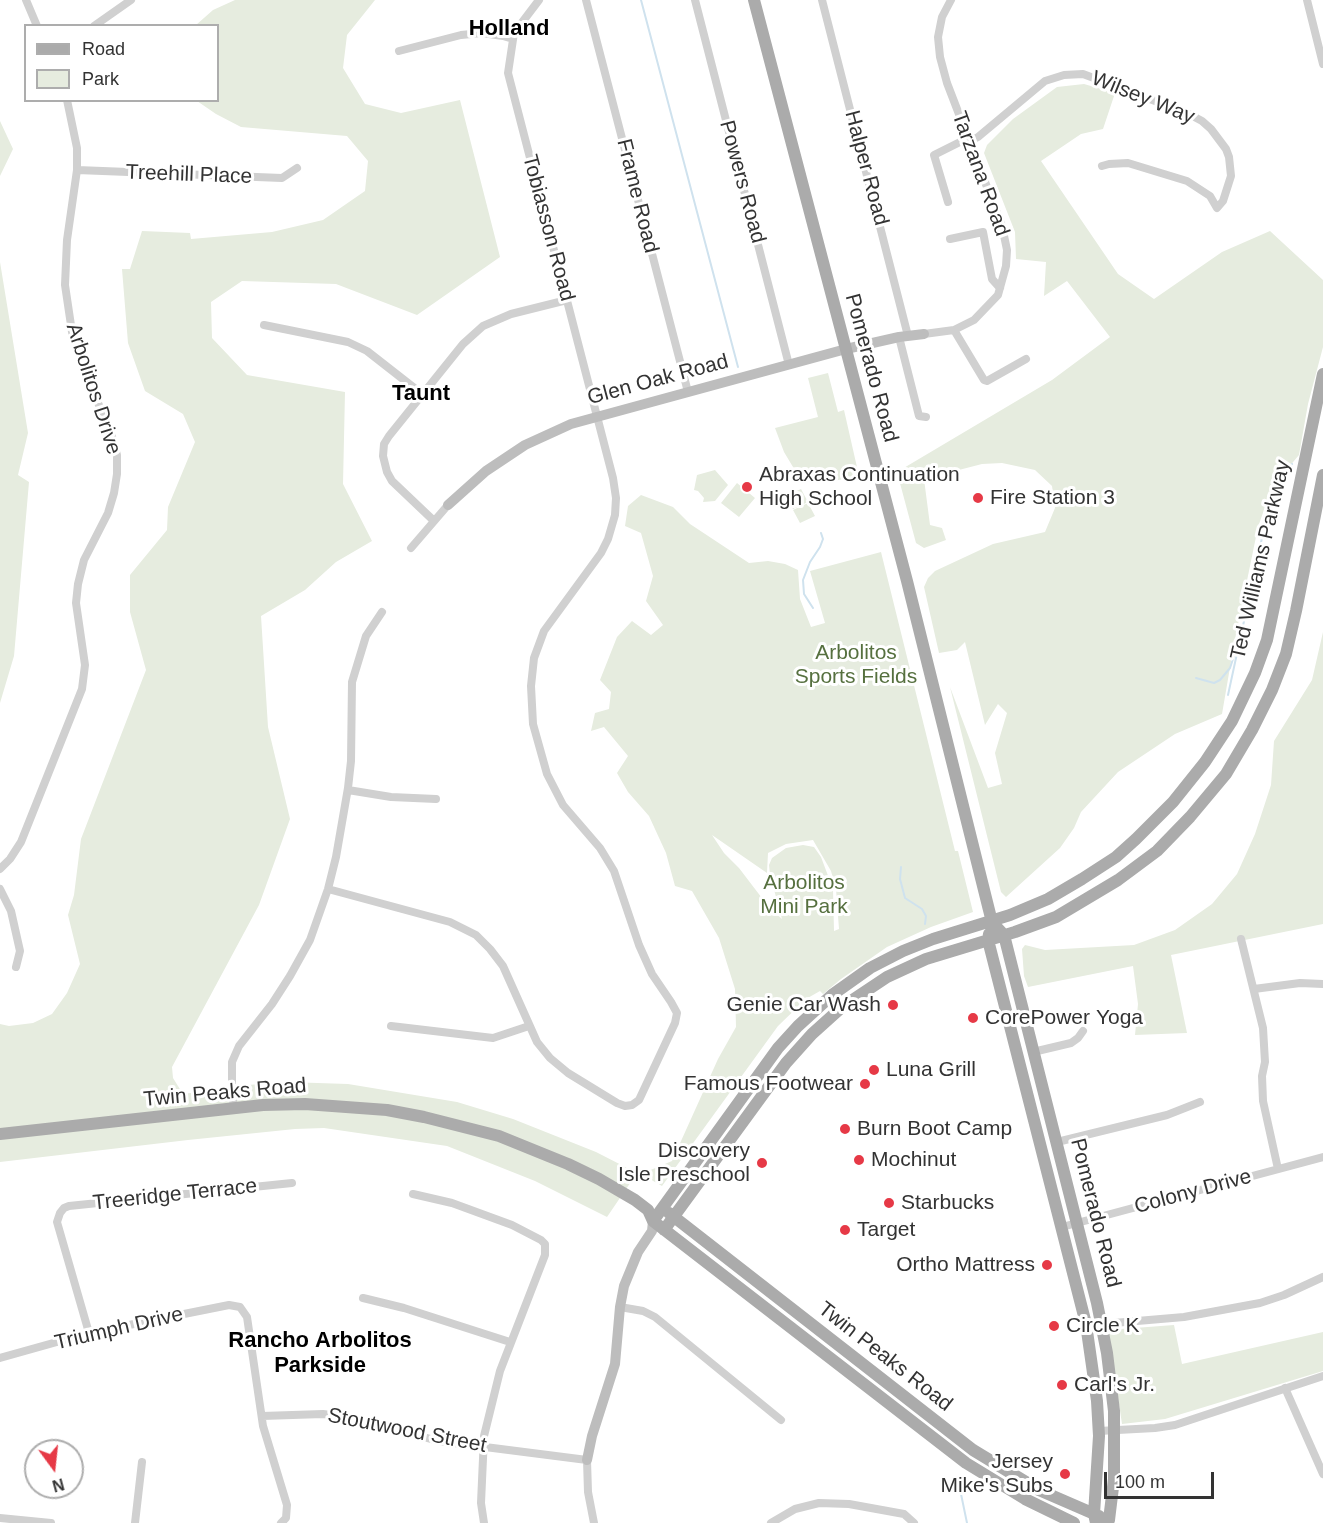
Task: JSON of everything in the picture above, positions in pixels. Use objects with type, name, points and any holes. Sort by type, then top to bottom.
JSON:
[{"type":"main road","name":"Pomerado Road","points":[[754,0],[846,349],[992,922],[988,940],[1086,1324],[1099,1431],[1095,1519]]},
{"type":"main road","name":"Ted Williams Parkway","points":[[654,1223],[778,1048],[824,1002],[861,974],[886,959],[933,939],[992,922],[1048,899],[1116,857],[1173,802],[1205,762],[1232,721],[1255,673],[1267,640],[1323,374]]},
{"type":"main road","name":"Ted Williams Parkway","points":[[654,1223],[674,1217],[786,1063],[826,1020],[866,989],[904,968],[940,953],[988,940],[1056,917],[1118,880],[1165,842],[1190,817],[1226,774],[1252,730],[1272,690],[1286,654],[1323,475]]},
{"type":"main road","name":"Pomerado Road","points":[[992,922],[1004,935],[1102,1324],[1111,1382],[1114,1430],[1111,1522]]},
{"type":"main road","name":"Twin Peaks Road","points":[[0,1134],[234,1108],[305,1104],[366,1107],[424,1117],[499,1136],[599,1179],[966,1463],[1020,1497],[1074,1523]]},
{"type":"main road","name":"Twin Peaks Road","points":[[663,1208],[973,1450],[1010,1474],[1095,1519],[1111,1522]]},
{"type":"main road","points":[[804,1338],[815,1341],[832,1352],[886,1394],[892,1395],[896,1390]]},
{"type":"street","points":[[26,0],[36,24]]},
{"type":"street","points":[[97,24],[131,0]]},
{"type":"street","points":[[399,51],[461,35],[482,33],[513,39],[514,33],[539,0]]},
{"type":"street","name":"Frame Road","points":[[586,0],[688,392]]},
{"type":"street","name":"Powers Road","points":[[694,0],[789,365]]},
{"type":"street","name":"Halper Road","points":[[822,0],[904,336],[919,416],[926,417]]},
{"type":"street","name":"Tarzana Road","points":[[951,0],[942,17],[938,37],[940,57],[947,82],[1002,226],[1007,250],[1006,266],[1000,288],[990,305],[974,321],[954,330]]},
{"type":"street","points":[[1307,0],[1323,64]]},
{"type":"street","name":"Tobiasson Road","points":[[513,39],[508,73],[511,91],[615,487],[615,515],[608,539],[601,553],[544,631],[534,658],[531,686],[533,724],[547,774],[563,805],[600,848],[614,871],[639,945],[652,974],[676,1013],[675,1023],[639,1100],[632,1105],[625,1106],[568,1073],[550,1058],[537,1042],[529,1026]]},
{"type":"street","name":"Wilsey Way","points":[[948,202],[934,155],[960,142],[978,137],[1045,81],[1064,75],[1083,74],[1187,113],[1211,129],[1227,149],[1231,171],[1230,184],[1223,201],[1217,207],[1210,196],[1187,181],[1128,163],[1102,166]]},
{"type":"street","name":"Arbolitos Drive","points":[[0,869],[21,842],[82,689],[85,665],[76,603],[78,584],[84,560],[108,513],[117,474],[117,455],[111,433],[86,375],[72,332],[65,285],[67,240],[77,170],[77,148],[67,102]]},
{"type":"street","name":"Treehill Place","points":[[77,170],[282,178],[297,168]]},
{"type":"street","points":[[950,239],[983,232],[992,279],[1000,288]]},
{"type":"street","points":[[433,520],[392,481],[383,456],[384,444],[463,344],[483,326],[510,314],[567,300]]},
{"type":"street","points":[[264,325],[348,342],[368,351],[422,394]]},
{"type":"street","points":[[954,330],[984,380],[987,381],[1026,359]]},
{"type":"street","name":"Glen Oak Road","points":[[411,548],[433,520],[486,471],[525,445],[571,424],[846,349],[904,336],[954,330]]},
{"type":"street","points":[[234,1108],[232,1062],[239,1046],[272,1004],[290,976],[310,940],[328,890],[348,790],[351,760],[352,682],[366,636],[382,612]]},
{"type":"street","points":[[348,790],[391,797],[436,799]]},
{"type":"street","points":[[0,889],[11,911],[20,951],[16,967]]},
{"type":"street","points":[[328,890],[450,922],[476,935],[503,966],[529,1026],[493,1038],[391,1026]]},
{"type":"street","points":[[1241,939],[1263,1028],[1265,1062],[1262,1076],[1263,1101],[1278,1168]]},
{"type":"street","points":[[1254,989],[1300,983],[1323,984]]},
{"type":"street","points":[[1033,1052],[1071,1043],[1083,1031]]},
{"type":"street","points":[[1056,1142],[1167,1115],[1200,1102]]},
{"type":"street","name":"Colony Drive","points":[[1062,1227],[1323,1157]]},
{"type":"street","name":"Treeridge Terrace","points":[[89,1333],[57,1222],[60,1212],[69,1206],[292,1183]]},
{"type":"street","points":[[413,1194],[452,1203],[512,1225],[545,1244],[545,1255],[500,1371],[482,1447],[481,1503],[484,1523]]},
{"type":"street","points":[[594,1523],[588,1492],[587,1460],[592,1436],[615,1364],[624,1286],[632,1265],[654,1223]]},
{"type":"street","points":[[1102,1324],[1184,1317],[1260,1303],[1323,1277]]},
{"type":"street","points":[[363,1298],[404,1308],[510,1342]]},
{"type":"street","name":"Triumph Drive","points":[[0,1358],[89,1333],[229,1305],[240,1307],[247,1317],[262,1416]]},
{"type":"street","points":[[620,1307],[643,1311],[655,1317],[781,1420]]},
{"type":"street","points":[[1099,1431],[1175,1425],[1323,1376]]},
{"type":"street","points":[[1285,1388],[1323,1474]]},
{"type":"street","name":"Stoutwood Street","points":[[262,1416],[322,1414],[354,1418],[438,1441],[587,1460]]},
{"type":"street","points":[[262,1416],[268,1445],[287,1505],[284,1520]]},
{"type":"street","points":[[135,1523],[142,1462]]},
{"type":"street","points":[[771,1523],[795,1509],[819,1503],[849,1504],[904,1514],[914,1523]]},
{"type":"street","points":[[0,1518],[51,1523]]},
{"type":"green space","points":[[235,0],[375,0],[347,35],[343,68],[365,104],[401,113],[460,100],[500,257],[417,315],[336,284],[242,281],[211,302],[212,338],[247,375],[345,392],[343,484],[372,541],[336,562],[305,590],[261,616],[268,727],[290,819],[259,905],[172,1067],[173,1078],[183,1094],[287,1082],[348,1084],[457,1102],[513,1119],[596,1152],[637,1173],[607,1217],[535,1181],[447,1146],[324,1128],[188,1140],[0,1162],[0,1024],[9,1026],[33,1023],[52,1014],[67,993],[80,964],[68,915],[74,895],[81,839],[146,670],[130,612],[130,575],[167,530],[168,507],[195,442],[183,414],[145,391],[128,343],[122,269],[130,269],[142,231],[190,233],[191,239],[272,232],[323,220],[365,191],[368,161],[347,136],[241,127],[198,102],[219,102],[219,24],[197,24],[213,10]]},
{"type":"green space","points":[[1084,84],[1115,93],[1103,129],[1081,134],[1041,161],[1118,274],[1154,299],[1222,252],[1270,231],[1323,280],[1323,347],[1308,404],[1299,455],[1272,487],[1258,527],[1222,714],[1175,734],[1118,772],[1081,812],[1074,828],[1060,848],[1006,897],[1001,892],[950,687],[988,788],[1002,784],[995,753],[1007,713],[998,704],[985,725],[965,642],[957,650],[939,653],[924,587],[928,578],[935,571],[993,544],[1045,532],[1055,508],[1052,486],[1035,470],[1002,463],[982,464],[924,479],[930,525],[942,528],[946,540],[924,548],[916,543],[897,472],[1052,380],[1110,337],[1067,281],[1044,296],[1046,262],[1016,259],[1015,232],[984,153],[987,145],[1013,119],[1057,87]]},
{"type":"green space","points":[[0,121],[13,149],[0,176]]},
{"type":"green space","points":[[0,262],[28,433],[18,475],[29,482],[14,656],[0,703]]},
{"type":"green space","points":[[828,373],[838,412],[844,410],[859,476],[828,482],[806,479],[796,472],[784,452],[775,428],[818,417],[808,378]]},
{"type":"green space","points":[[715,470],[728,485],[715,501],[703,502],[704,498],[694,490],[697,475]]},
{"type":"green space","points":[[737,483],[755,498],[739,517],[721,503]]},
{"type":"green space","points":[[801,489],[808,502],[793,509],[786,496]]},
{"type":"green space","points":[[641,495],[673,507],[690,524],[749,563],[768,561],[785,564],[798,570],[800,599],[811,627],[825,623],[810,571],[881,552],[955,851],[958,851],[973,912],[931,927],[887,947],[823,994],[820,991],[806,999],[778,1026],[662,1186],[641,1174],[672,1161],[718,1059],[736,1027],[735,989],[719,938],[692,891],[675,886],[666,853],[649,816],[628,792],[617,773],[628,756],[604,727],[591,731],[595,713],[609,709],[611,692],[600,680],[617,637],[632,621],[651,635],[663,625],[646,601],[653,576],[641,533],[625,526],[628,506]],"holes":[[[712,835],[767,873],[768,853],[786,844],[813,840],[831,871],[836,889],[839,929],[834,931],[833,889],[821,857],[814,847],[803,845],[786,848],[772,858],[769,865],[770,875],[782,919],[768,906]]]},
{"type":"green space","points":[[808,503],[815,516],[800,523],[793,510]]},
{"type":"green space","points":[[1323,632],[1323,924],[1171,955],[1187,1033],[1135,1035],[1138,1004],[1133,966],[1028,987],[1024,976],[1022,949],[1025,945],[1045,950],[1134,945],[1175,930],[1212,904],[1237,874],[1255,834],[1271,785],[1274,741],[1312,680]]},
{"type":"green space","points":[[1174,1325],[1182,1364],[1323,1332],[1323,1371],[1165,1419],[1122,1424],[1108,1330]]},
{"type":"waterway","points":[[641,0],[738,367]]},
{"type":"waterway","points":[[1228,695],[1265,524],[1272,504],[1292,464]]},
{"type":"waterway","points":[[813,608],[804,594],[803,580],[810,562],[820,547],[823,539],[821,533]]},
{"type":"waterway","points":[[1196,678],[1214,683],[1220,680],[1230,668],[1234,656]]},
{"type":"waterway","points":[[901,867],[900,879],[905,898],[922,909],[926,916],[925,924]]},
{"type":"waterway","points":[[961,1494],[967,1523]]},
{"type":"place","name":"Abraxas Continuation High School","points":[[747,487]]},
{"type":"place","name":"Fire Station 3","points":[[978,498]]},
{"type":"place","name":"Genie Car Wash","points":[[893,1005]]},
{"type":"place","name":"CorePower Yoga","points":[[973,1018]]},
{"type":"place","name":"Luna Grill","points":[[874,1070]]},
{"type":"place","name":"Famous Footwear","points":[[865,1084]]},
{"type":"place","name":"Burn Boot Camp","points":[[845,1129]]},
{"type":"place","name":"Mochinut","points":[[859,1160]]},
{"type":"place","name":"Discovery Isle Preschool","points":[[762,1163]]},
{"type":"place","name":"Starbucks","points":[[889,1203]]},
{"type":"place","name":"Target","points":[[845,1230]]},
{"type":"place","name":"Ortho Mattress","points":[[1047,1265]]},
{"type":"place","name":"Circle K","points":[[1054,1326]]},
{"type":"place","name":"Carl's Jr.","points":[[1062,1385]]},
{"type":"place","name":"Jersey Mike's Subs","points":[[1065,1474]]},
{"type":"district","name":"Holland","points":[[509,29]]},
{"type":"district","name":"Taunt","points":[[421,394]]},
{"type":"district","name":"Rancho Arbolitos Parkside","points":[[320,1354]]},
{"type":"park label","name":"Arbolitos Sports Fields","points":[[856,665]]},
{"type":"park label","name":"Arbolitos Mini Park","points":[[804,895]]}]
